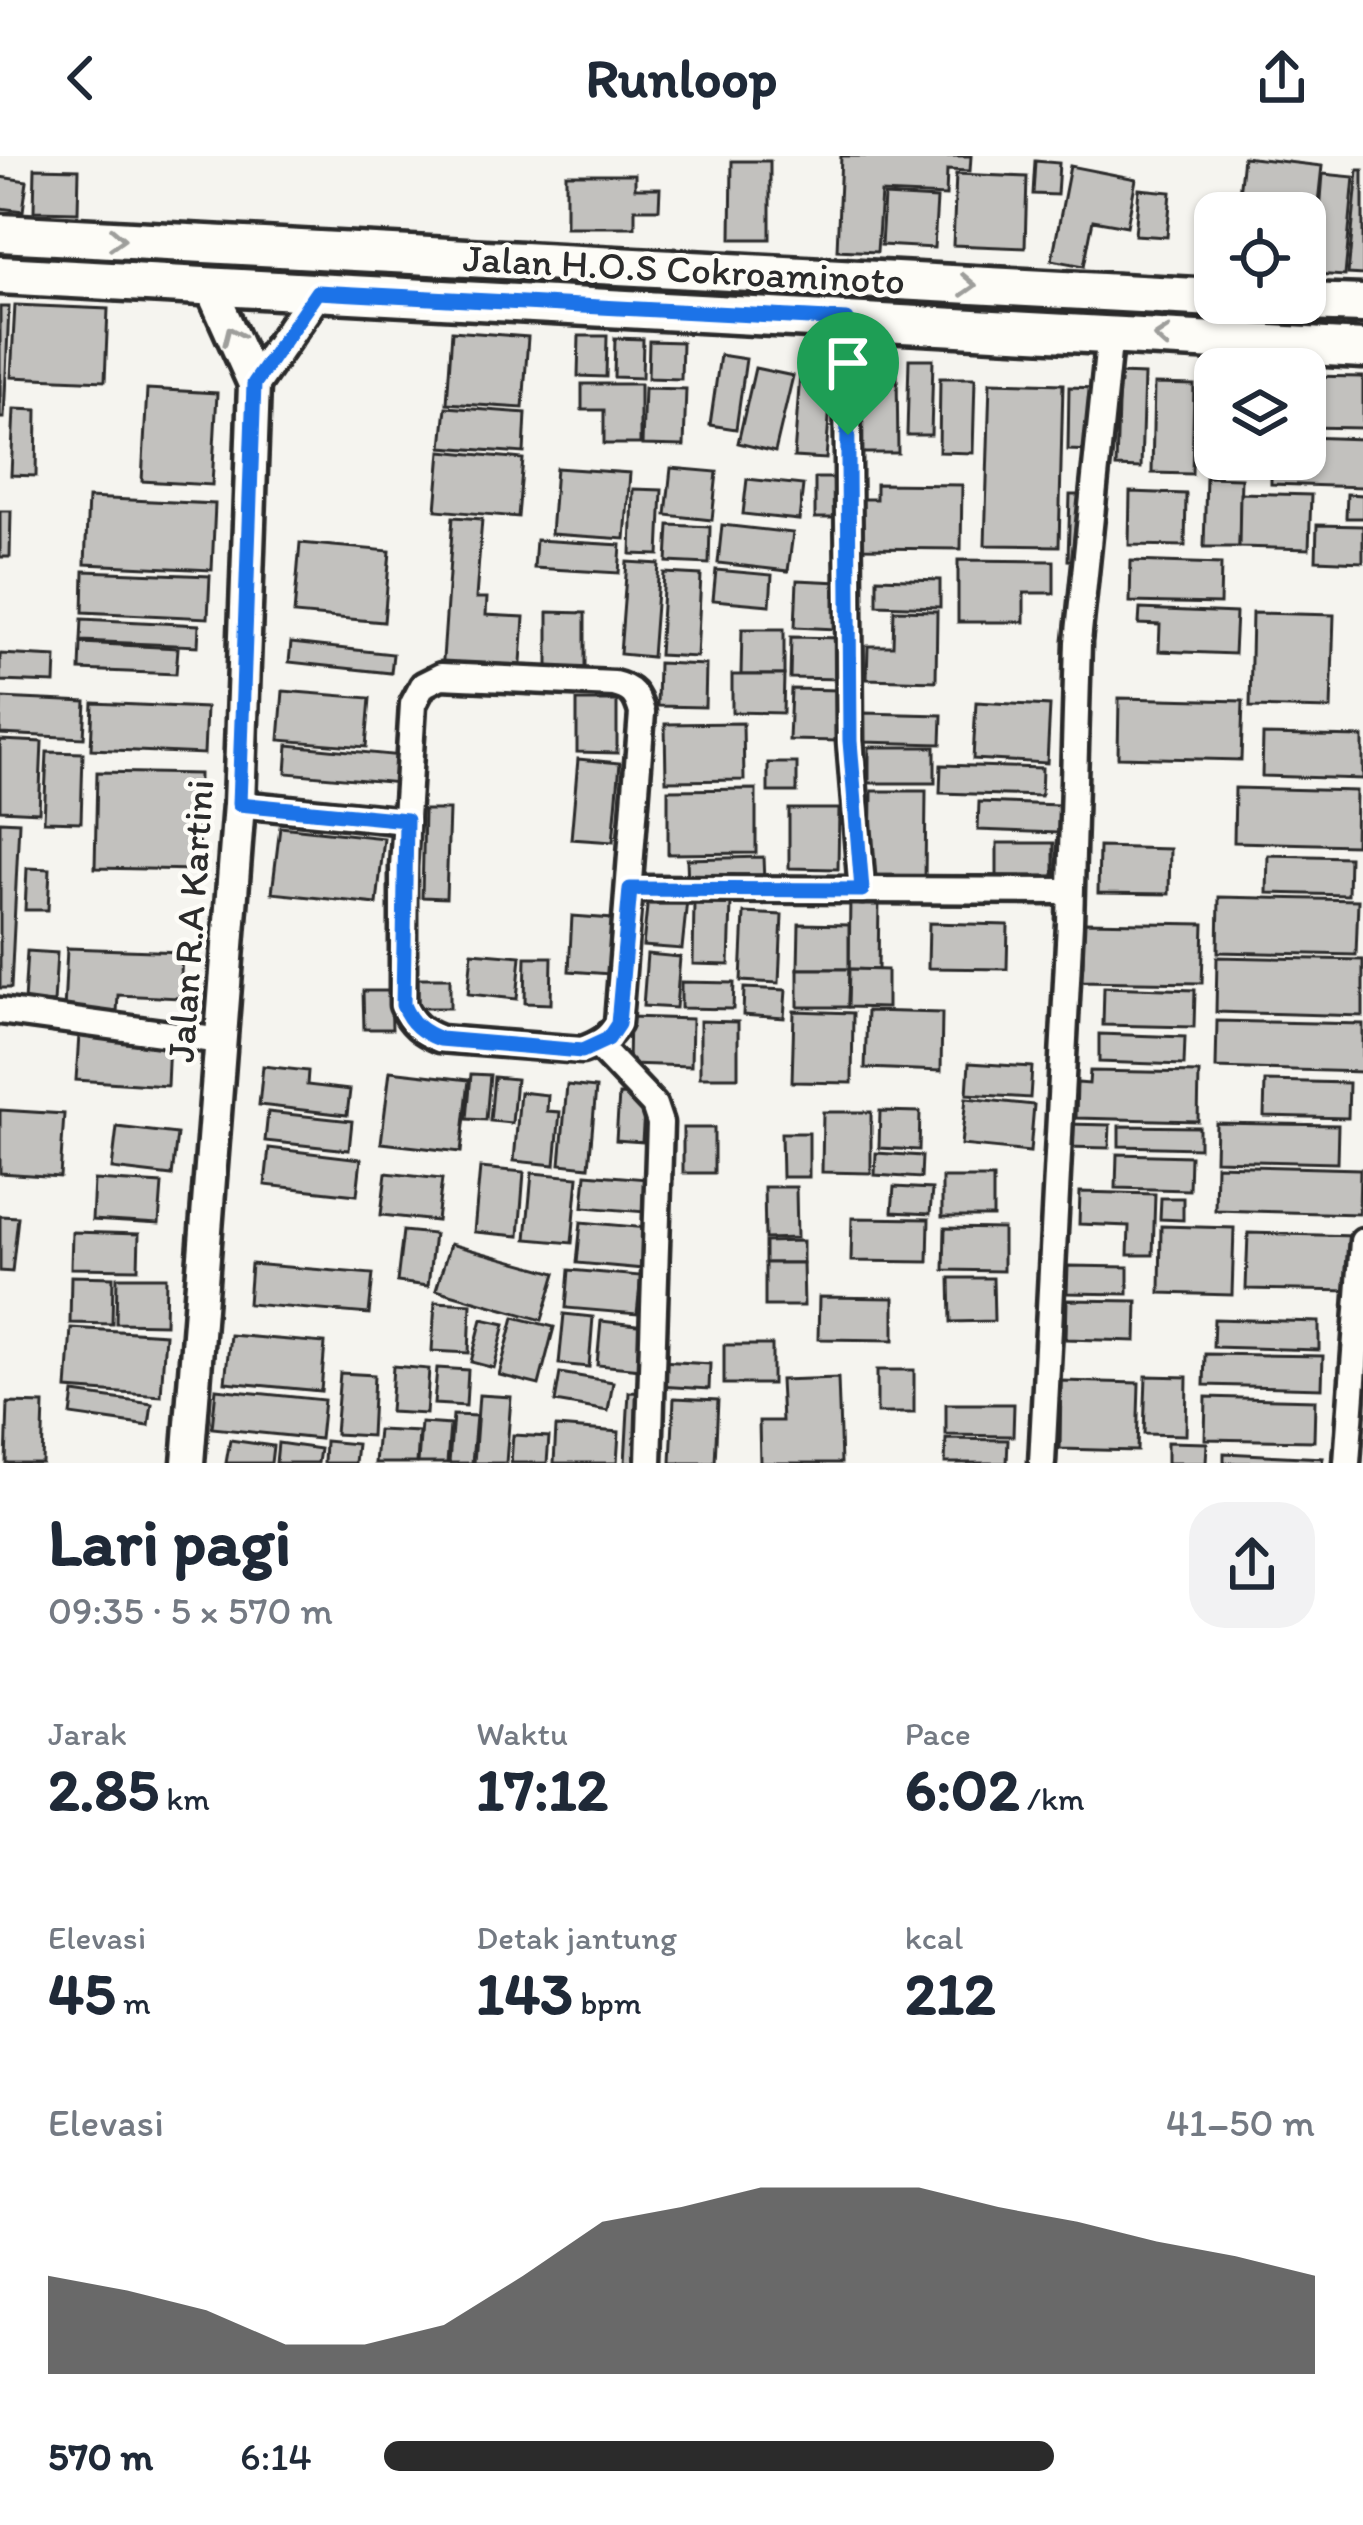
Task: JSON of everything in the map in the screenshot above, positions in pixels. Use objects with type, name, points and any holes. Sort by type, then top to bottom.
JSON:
[{"type":"main road","name":"Jalan H.O.S Cokroaminoto","points":[[0,233],[1194,297]]},
{"type":"main road","name":"Jalan H.O.S Cokroaminoto","points":[[0,274],[1363,349]]},
{"type":"main road","points":[[1326,303],[1363,304]]},
{"type":"street","points":[[210,286],[254,384]]},
{"type":"street","points":[[254,384],[317,292]]},
{"type":"street","points":[[847,320],[850,741],[862,890]]},
{"type":"street","points":[[1042,1463],[1078,642],[1110,334]]},
{"type":"street","name":"Jalan R.A Kartini","points":[[188,1463],[239,804],[254,384]]},
{"type":"street","points":[[442,676],[628,687],[642,713],[618,1024],[608,1039],[582,1051],[440,1039],[423,1033],[408,1018],[403,1005],[406,820],[413,704],[423,685],[442,676]]},
{"type":"street","points":[[239,804],[406,820]]},
{"type":"street","points":[[630,889],[1070,891]]},
{"type":"street","points":[[0,1011],[221,1041]]},
{"type":"street","points":[[597,1045],[654,1105],[660,1123],[649,1463]]},
{"type":"street","points":[[1347,1463],[1363,1241]]},
{"type":"building","points":[[841,156],[971,156],[970,171],[947,170],[946,196],[881,193],[877,252],[837,250]]},
{"type":"building","points":[[1243,157],[1322,166],[1319,192],[1239,192]]},
{"type":"building","points":[[732,161],[770,161],[770,239],[731,239]]},
{"type":"building","points":[[1035,161],[1059,163],[1057,195],[1033,194]]},
{"type":"building","points":[[1070,166],[1136,179],[1127,226],[1093,220],[1084,266],[1052,260]]},
{"type":"building","points":[[35,168],[79,169],[78,212],[34,211]]},
{"type":"building","points":[[1358,170],[1363,170],[1363,275],[1348,274]]},
{"type":"building","points":[[566,174],[635,174],[635,188],[660,188],[659,209],[635,209],[635,227],[566,227]]},
{"type":"building","points":[[956,174],[1027,177],[1025,248],[953,245]]},
{"type":"building","points":[[1323,174],[1354,177],[1345,276],[1326,275],[1326,192],[1322,192]]},
{"type":"building","points":[[0,177],[27,181],[23,211],[0,208]]},
{"type":"building","points":[[1139,189],[1171,192],[1167,237],[1135,235]]},
{"type":"building","points":[[884,196],[937,199],[934,248],[881,245]]},
{"type":"building","points":[[15,305],[108,309],[105,381],[11,377]]},
{"type":"building","points":[[0,307],[9,307],[4,418],[0,418]]},
{"type":"building","points":[[452,331],[528,337],[523,408],[447,403]]},
{"type":"building","points":[[579,336],[607,336],[606,377],[578,376]]},
{"type":"building","points":[[615,338],[643,339],[642,378],[614,377]]},
{"type":"building","points":[[649,341],[682,342],[681,379],[648,378]]},
{"type":"building","points":[[720,355],[746,359],[736,429],[710,425]]},
{"type":"building","points":[[909,359],[933,359],[931,435],[907,435]]},
{"type":"building","points":[[755,368],[793,376],[775,452],[738,443]]},
{"type":"building","points":[[897,372],[898,453],[860,453],[859,373]]},
{"type":"building","points":[[800,373],[832,376],[826,459],[794,457]]},
{"type":"building","points":[[1119,374],[1144,375],[1141,468],[1116,467]]},
{"type":"building","points":[[1326,376],[1363,377],[1363,428],[1326,427]]},
{"type":"building","points":[[940,378],[975,378],[973,453],[939,452]]},
{"type":"building","points":[[990,382],[1063,384],[1059,546],[985,545]]},
{"type":"building","points":[[582,384],[640,384],[640,444],[604,444],[604,410],[582,410]]},
{"type":"building","points":[[1154,384],[1194,385],[1192,474],[1152,473]]},
{"type":"building","points":[[1069,387],[1096,388],[1094,451],[1068,450]]},
{"type":"building","points":[[644,388],[686,389],[684,446],[642,445]]},
{"type":"building","points":[[147,389],[217,393],[212,485],[142,481]]},
{"type":"building","points":[[446,407],[526,413],[524,453],[442,447]]},
{"type":"building","points":[[14,409],[37,410],[36,476],[11,475]]},
{"type":"building","points":[[1326,438],[1363,439],[1363,487],[1271,484],[1271,480],[1326,480]]},
{"type":"building","points":[[441,451],[523,459],[518,517],[436,510]]},
{"type":"building","points":[[556,468],[630,473],[625,539],[551,534]]},
{"type":"building","points":[[671,468],[717,472],[712,520],[666,515]]},
{"type":"building","points":[[815,478],[843,478],[844,518],[815,518]]},
{"type":"building","points":[[747,479],[803,485],[799,520],[743,514]]},
{"type":"building","points":[[1206,480],[1241,480],[1239,547],[1204,547]]},
{"type":"building","points":[[876,484],[962,485],[961,549],[856,548],[856,499],[876,499]]},
{"type":"building","points":[[633,489],[662,490],[659,555],[631,554]]},
{"type":"building","points":[[1130,492],[1186,494],[1185,546],[1129,545]]},
{"type":"building","points":[[1240,493],[1311,495],[1309,549],[1239,547]]},
{"type":"building","points":[[1347,494],[1363,495],[1363,518],[1346,518]]},
{"type":"building","points":[[1070,495],[1084,495],[1082,561],[1068,560]]},
{"type":"building","points":[[88,498],[215,504],[212,570],[85,564]]},
{"type":"building","points":[[0,511],[11,511],[10,557],[0,557]]},
{"type":"building","points":[[453,517],[482,519],[476,598],[487,598],[486,615],[524,617],[520,678],[442,673]]},
{"type":"building","points":[[669,525],[710,527],[709,564],[667,562]]},
{"type":"building","points":[[722,525],[793,533],[788,571],[718,563]]},
{"type":"building","points":[[1317,525],[1363,526],[1363,562],[1316,560]]},
{"type":"building","points":[[536,540],[621,545],[619,573],[534,568]]},
{"type":"building","points":[[300,543],[390,551],[384,622],[294,614]]},
{"type":"building","points":[[958,560],[1054,561],[1054,593],[1024,593],[1024,622],[958,622]]},
{"type":"building","points":[[1131,561],[1221,564],[1220,604],[1130,602]]},
{"type":"building","points":[[627,562],[659,564],[652,657],[620,654]]},
{"type":"building","points":[[716,570],[772,575],[770,605],[713,600]]},
{"type":"building","points":[[84,571],[210,576],[208,618],[83,612]]},
{"type":"building","points":[[664,573],[701,575],[697,657],[659,655]]},
{"type":"building","points":[[877,578],[940,580],[940,607],[877,605]]},
{"type":"building","points":[[797,580],[839,582],[836,629],[795,627]]},
{"type":"building","points":[[1140,609],[1236,613],[1234,654],[1159,651],[1160,625],[1139,624]]},
{"type":"building","points":[[894,610],[937,611],[936,681],[867,679],[868,646],[893,646]]},
{"type":"building","points":[[548,612],[585,613],[585,672],[548,672]]},
{"type":"building","points":[[1252,613],[1334,615],[1331,709],[1250,707]]},
{"type":"building","points":[[82,619],[199,625],[198,646],[81,641]]},
{"type":"building","points":[[742,629],[784,629],[784,675],[741,675]]},
{"type":"building","points":[[791,637],[842,638],[842,679],[790,678]]},
{"type":"building","points":[[81,643],[178,648],[176,674],[80,670]]},
{"type":"building","points":[[291,643],[393,654],[391,673],[289,662]]},
{"type":"building","points":[[0,654],[56,657],[55,683],[0,681]]},
{"type":"building","points":[[658,663],[706,665],[705,707],[657,706]]},
{"type":"building","points":[[732,675],[784,675],[783,713],[732,712]]},
{"type":"building","points":[[791,689],[840,690],[839,741],[789,740]]},
{"type":"building","points":[[283,691],[370,698],[366,747],[279,740]]},
{"type":"building","points":[[1,698],[86,702],[84,738],[0,734]]},
{"type":"building","points":[[1119,698],[1243,701],[1241,760],[1118,757]]},
{"type":"building","points":[[577,701],[617,701],[617,753],[577,752]]},
{"type":"building","points":[[976,702],[1050,706],[1047,763],[973,759]]},
{"type":"building","points":[[93,703],[206,708],[204,754],[91,749]]},
{"type":"building","points":[[863,713],[942,715],[941,744],[863,742]]},
{"type":"building","points":[[743,723],[744,780],[666,781],[665,724]]},
{"type":"building","points":[[1263,735],[1363,737],[1363,779],[1262,776]]},
{"type":"building","points":[[0,740],[42,742],[39,812],[0,810]]},
{"type":"building","points":[[288,745],[402,756],[399,783],[286,773]]},
{"type":"building","points":[[869,747],[935,747],[935,783],[869,783]]},
{"type":"building","points":[[47,752],[83,753],[81,822],[44,821]]},
{"type":"building","points":[[578,759],[620,763],[613,842],[571,839]]},
{"type":"building","points":[[768,763],[797,763],[797,792],[768,792]]},
{"type":"building","points":[[941,765],[1042,768],[1041,796],[940,793]]},
{"type":"building","points":[[97,772],[199,774],[198,870],[95,868]]},
{"type":"building","points":[[1235,788],[1356,791],[1355,845],[1234,842]]},
{"type":"building","points":[[756,789],[756,853],[668,854],[668,790]]},
{"type":"building","points":[[872,791],[926,791],[925,881],[871,880]]},
{"type":"building","points":[[979,802],[1059,805],[1058,833],[978,830]]},
{"type":"building","points":[[789,809],[839,809],[838,869],[789,868]]},
{"type":"building","points":[[424,810],[449,810],[446,898],[422,897]]},
{"type":"building","points":[[0,821],[19,822],[11,988],[0,988]]},
{"type":"building","points":[[280,827],[384,838],[377,904],[272,893]]},
{"type":"building","points":[[997,843],[1054,843],[1054,886],[997,886]]},
{"type":"building","points":[[1099,847],[1170,849],[1169,894],[1098,893]]},
{"type":"building","points":[[1268,855],[1349,857],[1348,895],[1267,893]]},
{"type":"building","points":[[763,857],[764,882],[688,884],[687,859]]},
{"type":"building","points":[[27,868],[50,869],[48,910],[25,910]]},
{"type":"building","points":[[648,897],[687,900],[682,949],[643,946]]},
{"type":"building","points":[[1219,897],[1358,900],[1356,955],[1218,952]]},
{"type":"building","points":[[850,899],[879,899],[878,970],[849,969]]},
{"type":"building","points":[[694,902],[731,903],[729,965],[693,964]]},
{"type":"building","points":[[744,913],[782,915],[779,983],[741,981]]},
{"type":"building","points":[[572,916],[613,919],[610,974],[569,971]]},
{"type":"building","points":[[1084,922],[1204,924],[1202,983],[1077,981],[1077,965],[1083,965]]},
{"type":"building","points":[[929,923],[1008,925],[1007,969],[928,968]]},
{"type":"building","points":[[799,924],[849,925],[849,969],[798,969]]},
{"type":"building","points":[[67,948],[182,952],[180,998],[118,995],[117,1013],[64,1011]]},
{"type":"building","points":[[27,951],[57,953],[54,1003],[24,1002]]},
{"type":"building","points":[[472,952],[521,956],[517,999],[468,994]]},
{"type":"building","points":[[647,954],[680,957],[676,1008],[643,1006]]},
{"type":"building","points":[[526,957],[552,957],[551,1004],[525,1003]]},
{"type":"building","points":[[1217,957],[1363,960],[1363,1016],[1216,1012]]},
{"type":"building","points":[[798,969],[849,969],[848,1007],[798,1007]]},
{"type":"building","points":[[849,969],[887,970],[887,1008],[848,1007]]},
{"type":"building","points":[[418,978],[450,978],[450,1008],[418,1008]]},
{"type":"building","points":[[681,982],[734,983],[733,1009],[681,1008]]},
{"type":"building","points":[[1104,987],[1195,990],[1194,1027],[1103,1025]]},
{"type":"building","points":[[744,988],[786,990],[784,1018],[743,1015]]},
{"type":"building","points":[[363,991],[391,991],[392,1029],[364,1029]]},
{"type":"building","points":[[794,1011],[853,1013],[852,1083],[792,1082]]},
{"type":"building","points":[[867,1011],[942,1013],[941,1071],[865,1068]]},
{"type":"building","points":[[629,1017],[692,1019],[691,1066],[628,1064]]},
{"type":"building","points":[[700,1021],[738,1022],[738,1077],[700,1077]]},
{"type":"building","points":[[1217,1021],[1363,1024],[1363,1072],[1216,1068]]},
{"type":"building","points":[[1099,1034],[1185,1037],[1184,1065],[1099,1062]]},
{"type":"building","points":[[79,1035],[169,1041],[167,1086],[76,1080]]},
{"type":"building","points":[[969,1063],[1032,1067],[1030,1098],[967,1094]]},
{"type":"building","points":[[263,1066],[308,1071],[307,1085],[350,1090],[347,1115],[259,1105]]},
{"type":"building","points":[[390,1071],[469,1080],[461,1152],[381,1143]]},
{"type":"building","points":[[1090,1071],[1199,1073],[1198,1121],[1076,1118],[1077,1083],[1089,1084]]},
{"type":"building","points":[[471,1074],[490,1075],[486,1120],[467,1119]]},
{"type":"building","points":[[494,1077],[516,1079],[512,1123],[490,1121]]},
{"type":"building","points":[[1265,1081],[1349,1083],[1348,1118],[1264,1116]]},
{"type":"building","points":[[567,1085],[596,1088],[589,1167],[560,1164]]},
{"type":"building","points":[[520,1092],[548,1095],[547,1111],[560,1112],[555,1165],[514,1161]]},
{"type":"building","points":[[619,1095],[645,1096],[642,1142],[616,1140]]},
{"type":"building","points":[[966,1098],[1034,1105],[1030,1152],[961,1145]]},
{"type":"building","points":[[0,1110],[64,1114],[60,1177],[0,1173]]},
{"type":"building","points":[[880,1111],[920,1112],[919,1150],[879,1148]]},
{"type":"building","points":[[268,1112],[352,1121],[349,1150],[265,1141]]},
{"type":"building","points":[[823,1112],[871,1112],[871,1173],[822,1172]]},
{"type":"building","points":[[1216,1123],[1338,1125],[1337,1163],[1215,1160]]},
{"type":"building","points":[[1066,1124],[1110,1125],[1109,1148],[1066,1147]]},
{"type":"building","points":[[1119,1126],[1199,1127],[1199,1148],[1119,1146]]},
{"type":"building","points":[[117,1127],[177,1134],[172,1176],[112,1169]]},
{"type":"building","points":[[683,1128],[714,1128],[714,1173],[683,1173]]},
{"type":"building","points":[[781,1133],[809,1133],[809,1177],[782,1177]]},
{"type":"building","points":[[269,1148],[361,1159],[357,1195],[265,1185]]},
{"type":"building","points":[[876,1153],[922,1156],[921,1178],[875,1175]]},
{"type":"building","points":[[1117,1154],[1190,1156],[1189,1190],[1116,1188]]},
{"type":"building","points":[[1216,1165],[1360,1169],[1359,1214],[1215,1210]]},
{"type":"building","points":[[480,1168],[524,1172],[519,1236],[474,1232]]},
{"type":"building","points":[[386,1173],[442,1179],[437,1221],[381,1215]]},
{"type":"building","points":[[532,1173],[578,1177],[572,1243],[526,1239]]},
{"type":"building","points":[[586,1174],[648,1179],[645,1212],[583,1207]]},
{"type":"building","points":[[942,1178],[993,1178],[993,1217],[942,1217]]},
{"type":"building","points":[[94,1180],[162,1184],[159,1224],[92,1220]]},
{"type":"building","points":[[764,1187],[796,1187],[797,1238],[765,1239]]},
{"type":"building","points":[[894,1187],[932,1189],[930,1214],[892,1212]]},
{"type":"building","points":[[1080,1192],[1155,1194],[1153,1255],[1128,1255],[1129,1226],[1079,1224]]},
{"type":"building","points":[[1161,1198],[1183,1198],[1183,1220],[1160,1219]]},
{"type":"building","points":[[0,1216],[18,1217],[12,1272],[0,1271]]},
{"type":"building","points":[[852,1218],[929,1219],[928,1262],[851,1261]]},
{"type":"building","points":[[581,1222],[648,1228],[644,1269],[577,1263]]},
{"type":"building","points":[[1161,1226],[1234,1228],[1232,1295],[1160,1293]]},
{"type":"building","points":[[945,1228],[1003,1229],[1003,1271],[944,1270]]},
{"type":"building","points":[[403,1231],[434,1234],[428,1286],[397,1282]]},
{"type":"building","points":[[72,1232],[139,1234],[138,1269],[71,1268]]},
{"type":"building","points":[[1248,1233],[1354,1236],[1352,1291],[1246,1289]]},
{"type":"building","points":[[803,1241],[803,1263],[765,1263],[765,1242]]},
{"type":"building","points":[[450,1244],[556,1273],[542,1320],[436,1290]]},
{"type":"building","points":[[765,1263],[803,1263],[804,1306],[765,1306]]},
{"type":"building","points":[[251,1264],[373,1274],[369,1314],[248,1304]]},
{"type":"building","points":[[1068,1266],[1128,1267],[1128,1294],[1067,1293]]},
{"type":"building","points":[[569,1270],[641,1276],[637,1314],[566,1308]]},
{"type":"building","points":[[71,1276],[113,1277],[112,1324],[70,1323]]},
{"type":"building","points":[[117,1277],[166,1277],[165,1324],[116,1323]]},
{"type":"building","points":[[950,1278],[993,1278],[994,1321],[951,1322]]},
{"type":"building","points":[[819,1297],[894,1298],[894,1340],[818,1339]]},
{"type":"building","points":[[1067,1300],[1137,1301],[1136,1341],[1066,1339]]},
{"type":"building","points":[[435,1302],[471,1304],[469,1353],[432,1351]]},
{"type":"building","points":[[564,1314],[593,1317],[589,1367],[559,1364]]},
{"type":"building","points":[[514,1317],[554,1327],[539,1385],[499,1375]]},
{"type":"building","points":[[482,1319],[505,1324],[494,1368],[471,1362]]},
{"type":"building","points":[[1214,1319],[1319,1322],[1319,1350],[1213,1347]]},
{"type":"building","points":[[601,1321],[646,1326],[642,1369],[597,1365]]},
{"type":"building","points":[[71,1328],[165,1334],[161,1396],[67,1389]]},
{"type":"building","points":[[230,1335],[325,1343],[321,1391],[225,1382]]},
{"type":"building","points":[[724,1345],[772,1345],[772,1384],[724,1384]]},
{"type":"building","points":[[1205,1354],[1323,1356],[1322,1388],[1204,1385]]},
{"type":"building","points":[[660,1361],[710,1364],[709,1389],[658,1386]]},
{"type":"building","points":[[393,1366],[429,1369],[426,1414],[390,1412]]},
{"type":"building","points":[[437,1368],[468,1370],[466,1406],[434,1404]]},
{"type":"building","points":[[877,1370],[914,1370],[914,1413],[877,1413]]},
{"type":"building","points":[[340,1373],[374,1375],[371,1436],[335,1434]]},
{"type":"building","points":[[560,1373],[613,1382],[608,1411],[555,1402]]},
{"type":"building","points":[[1146,1376],[1187,1377],[1186,1435],[1144,1434]]},
{"type":"building","points":[[838,1378],[841,1463],[760,1463],[759,1421],[782,1421],[780,1380]]},
{"type":"building","points":[[1061,1381],[1139,1383],[1137,1451],[1060,1449]]},
{"type":"building","points":[[216,1389],[324,1400],[320,1439],[212,1428]]},
{"type":"building","points":[[629,1392],[648,1393],[643,1463],[625,1463]]},
{"type":"building","points":[[74,1393],[152,1404],[149,1426],[71,1415]]},
{"type":"building","points":[[479,1395],[511,1397],[506,1463],[474,1463]]},
{"type":"building","points":[[1206,1397],[1315,1400],[1314,1441],[1205,1439]]},
{"type":"building","points":[[674,1398],[718,1400],[715,1463],[671,1463]]},
{"type":"building","points":[[8,1403],[44,1404],[42,1463],[6,1463]]},
{"type":"building","points":[[946,1404],[1014,1404],[1013,1436],[946,1435]]},
{"type":"building","points":[[453,1415],[476,1416],[472,1463],[449,1463]]},
{"type":"building","points":[[421,1423],[450,1425],[447,1463],[418,1463]]},
{"type":"building","points":[[556,1427],[619,1432],[617,1463],[554,1463]]},
{"type":"building","points":[[378,1430],[419,1432],[417,1463],[375,1463]]},
{"type":"building","points":[[513,1435],[549,1437],[547,1463],[511,1463]]},
{"type":"building","points":[[946,1439],[1008,1440],[1007,1463],[945,1463]]},
{"type":"building","points":[[230,1440],[273,1446],[271,1463],[226,1463]]},
{"type":"building","points":[[325,1441],[357,1444],[355,1463],[324,1463]]},
{"type":"building","points":[[1167,1442],[1207,1443],[1206,1463],[1167,1463]]},
{"type":"building","points":[[278,1443],[320,1449],[318,1463],[276,1463]]},
{"type":"building","points":[[1224,1453],[1323,1458],[1322,1463],[1224,1463]]},
{"type":"route","points":[[317,292],[847,320],[848,435],[850,741],[862,890],[630,889],[618,1024],[608,1039],[582,1051],[440,1039],[423,1033],[403,1005],[406,820],[239,804],[254,384],[317,292]]}]
